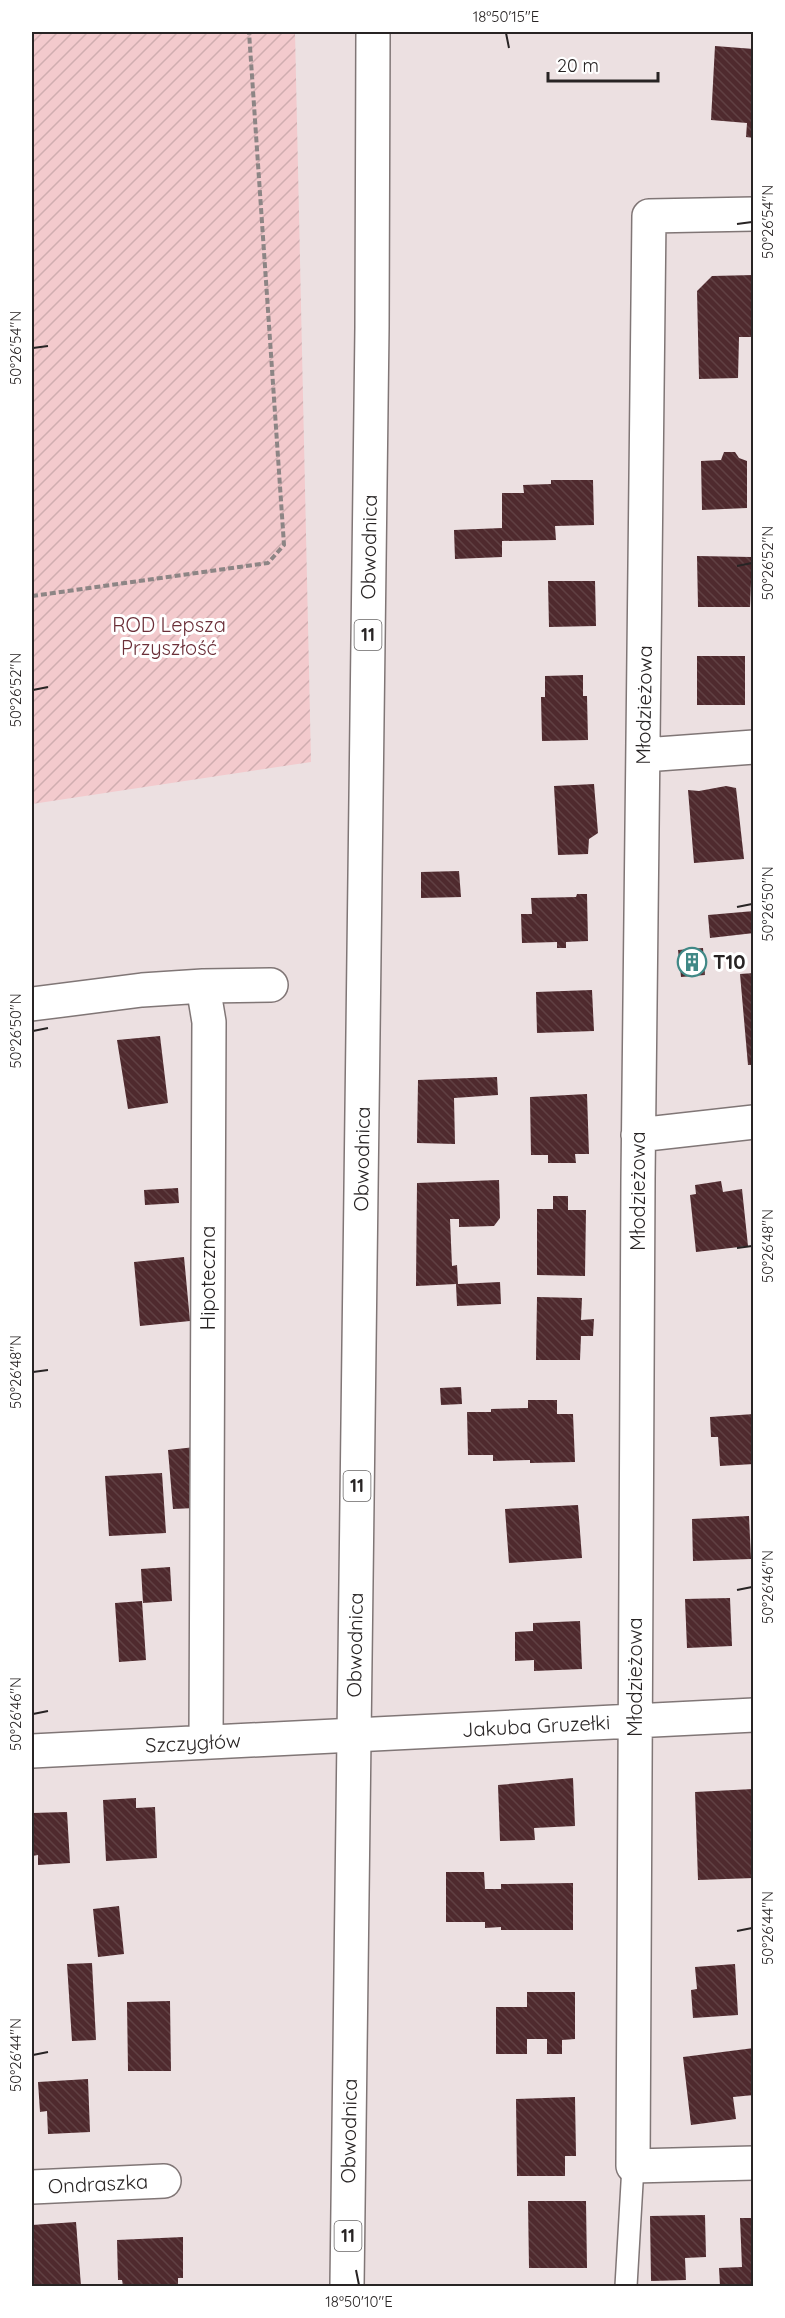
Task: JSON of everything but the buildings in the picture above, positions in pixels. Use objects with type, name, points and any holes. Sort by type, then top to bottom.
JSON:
[{"type":"main road","name":"Obwodnica","points":[[347,2286],[372,327],[373,32]]},
{"type":"main road","name":"Młodzieżowa","points":[[633,2166],[638,1135],[649,216],[753,214]]},
{"type":"main road","points":[[644,755],[753,747]]},
{"type":"main road","points":[[32,1004],[142,990],[271,985]]},
{"type":"main road","name":"Hipoteczna","points":[[203,987],[208,1022],[206,1742]]},
{"type":"main road","points":[[638,1135],[753,1122]]},
{"type":"main road","name":"Jakuba Gruzełki","points":[[354,1735],[753,1715]]},
{"type":"main road","name":"Szczygłów","points":[[32,1751],[354,1735]]},
{"type":"main road","points":[[633,2166],[753,2163]]},
{"type":"main road","name":"Ondraszka","points":[[32,2187],[164,2181]]},
{"type":"lane","points":[[626,2286],[633,2166]]},
{"type":"path","points":[[32,596],[268,563],[284,544],[249,32]]},
{"type":"green space","name":"ROD Lepsza Przyszłość","points":[[32,32],[295,32],[311,762],[32,804]]},
{"type":"place","name":"T10","points":[[692,962]]}]
